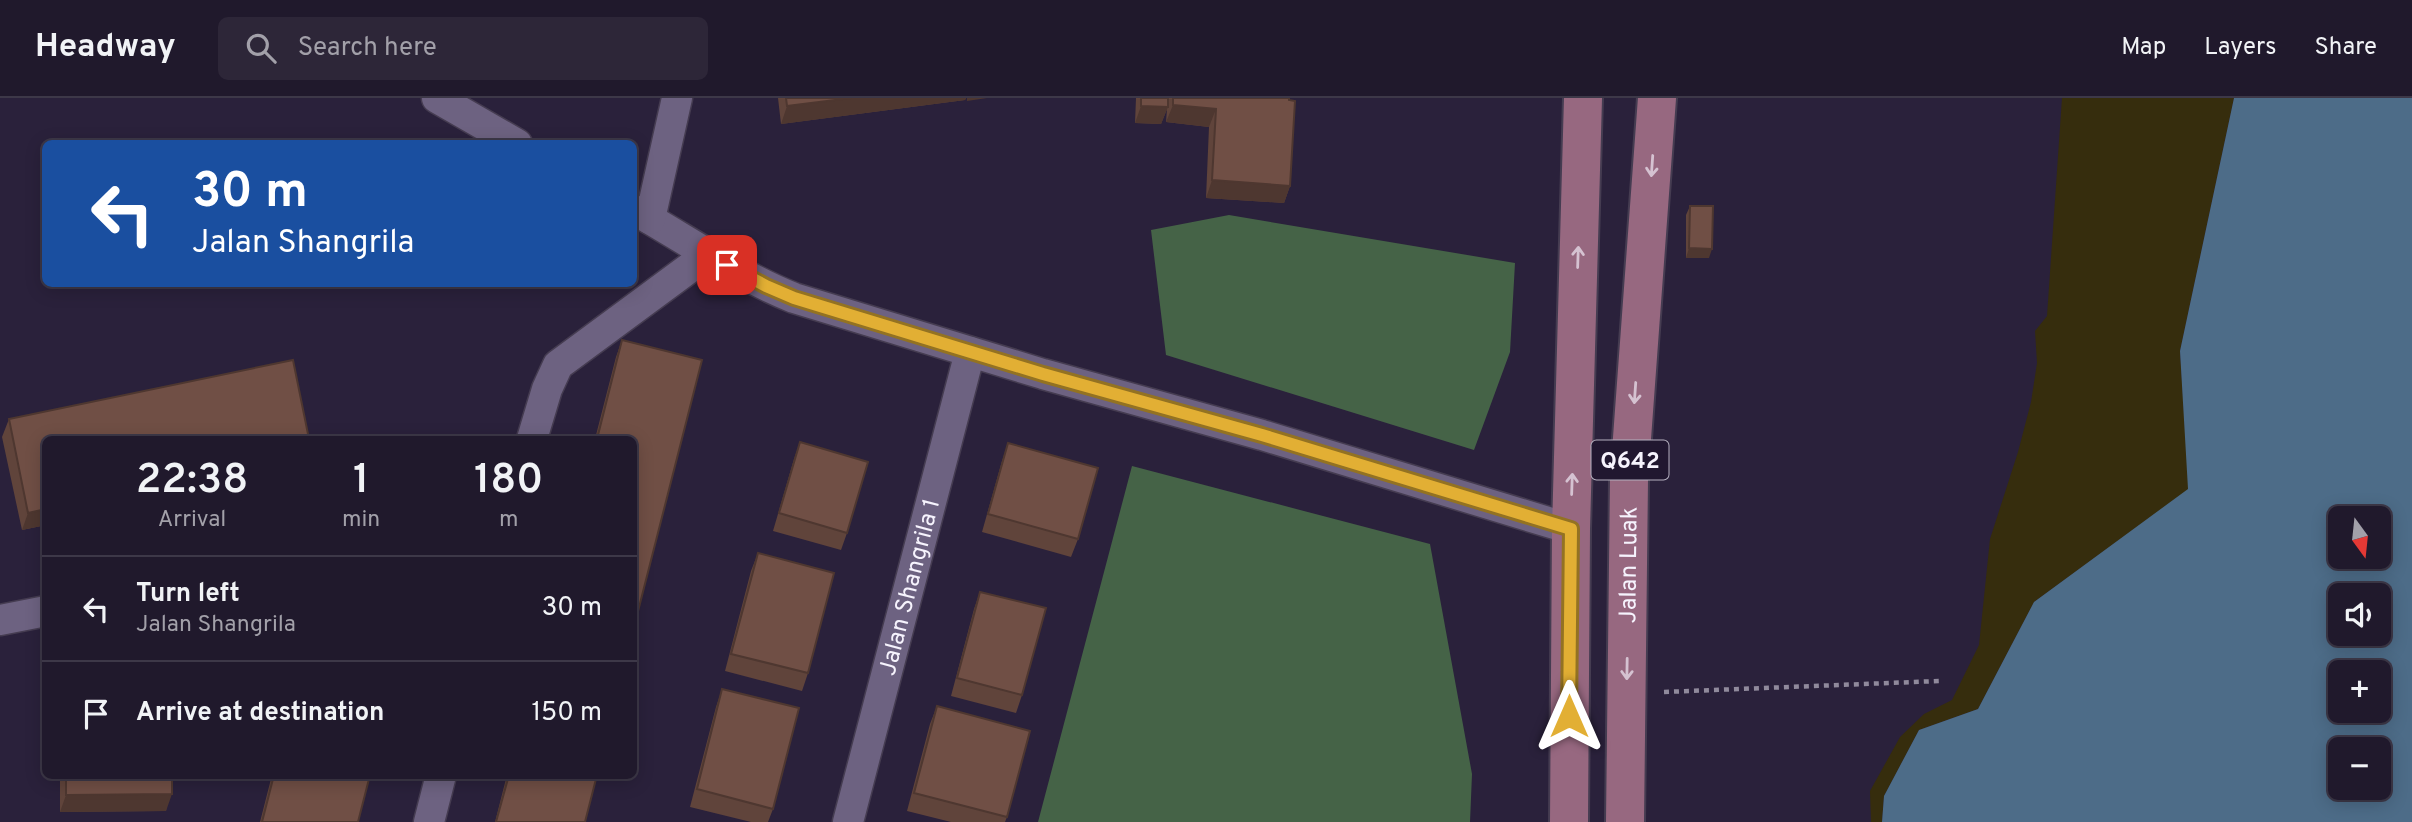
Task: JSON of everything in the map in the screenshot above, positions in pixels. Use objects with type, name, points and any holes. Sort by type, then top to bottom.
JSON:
[{"type":"main road","name":"Q642","points":[[1569,822],[1571,529],[1583,98]]},
{"type":"main road","name":"Jalan Luak","points":[[1625,822],[1629,479],[1657,98]]},
{"type":"street","points":[[437,98],[510,140]]},
{"type":"street","points":[[677,98],[642,215],[707,255],[766,286],[794,298],[970,352],[1262,435],[1571,529]]},
{"type":"street","points":[[533,436],[558,365],[707,255]]},
{"type":"street","name":"Jalan Shangrila 1","points":[[848,822],[970,352]]},
{"type":"street","points":[[0,620],[42,612]]},
{"type":"street","points":[[429,822],[440,779]]},
{"type":"path","points":[[1627,694],[1939,681]]},
{"type":"green space","points":[[1229,215],[1515,263],[1510,352],[1474,450],[1166,355],[1151,230]]},
{"type":"green space","points":[[1132,466],[1430,544],[1472,774],[1470,822],[1038,822]]},
{"type":"sand","points":[[2062,98],[2234,98],[2180,351],[2189,489],[2034,602],[1978,709],[1919,730],[1884,796],[1882,822],[1871,822],[1870,791],[1900,737],[1924,714],[1952,700],[1979,645],[1990,539],[2031,402],[2037,363],[2035,331],[2047,316]]},
{"type":"water","points":[[2234,98],[2412,98],[2412,822],[1882,822],[1884,796],[1919,730],[1978,709],[2034,602],[2188,489],[2180,351]]},
{"type":"building","points":[[786,98],[851,98],[787,106]]},
{"type":"building","points":[[1141,98],[1168,98],[1168,107],[1141,106]]},
{"type":"building","points":[[1173,98],[1289,98],[1295,101],[1290,186],[1212,180],[1216,109],[1173,105]]},
{"type":"building","points":[[1690,206],[1713,206],[1712,249],[1689,248]]},
{"type":"building","points":[[622,340],[702,360],[637,615],[637,436],[598,436]]},
{"type":"building","points":[[293,360],[308,436],[42,436],[42,510],[28,513],[9,419]]},
{"type":"building","points":[[800,442],[868,462],[847,533],[779,513]]},
{"type":"building","points":[[1008,443],[1098,468],[1078,539],[988,514]]},
{"type":"building","points":[[758,553],[834,573],[808,673],[731,654]]},
{"type":"building","points":[[980,592],[1046,608],[1022,695],[957,678]]},
{"type":"building","points":[[722,689],[799,708],[773,809],[697,789]]},
{"type":"building","points":[[937,706],[1030,731],[1007,817],[914,793]]},
{"type":"building","points":[[66,779],[172,779],[172,794],[66,795]]},
{"type":"building","points":[[273,779],[369,779],[358,822],[262,822]]},
{"type":"building","points":[[508,779],[596,779],[585,822],[496,822]]},
{"type":"route","points":[[727,265],[794,298],[1571,529],[1569,716]]}]
